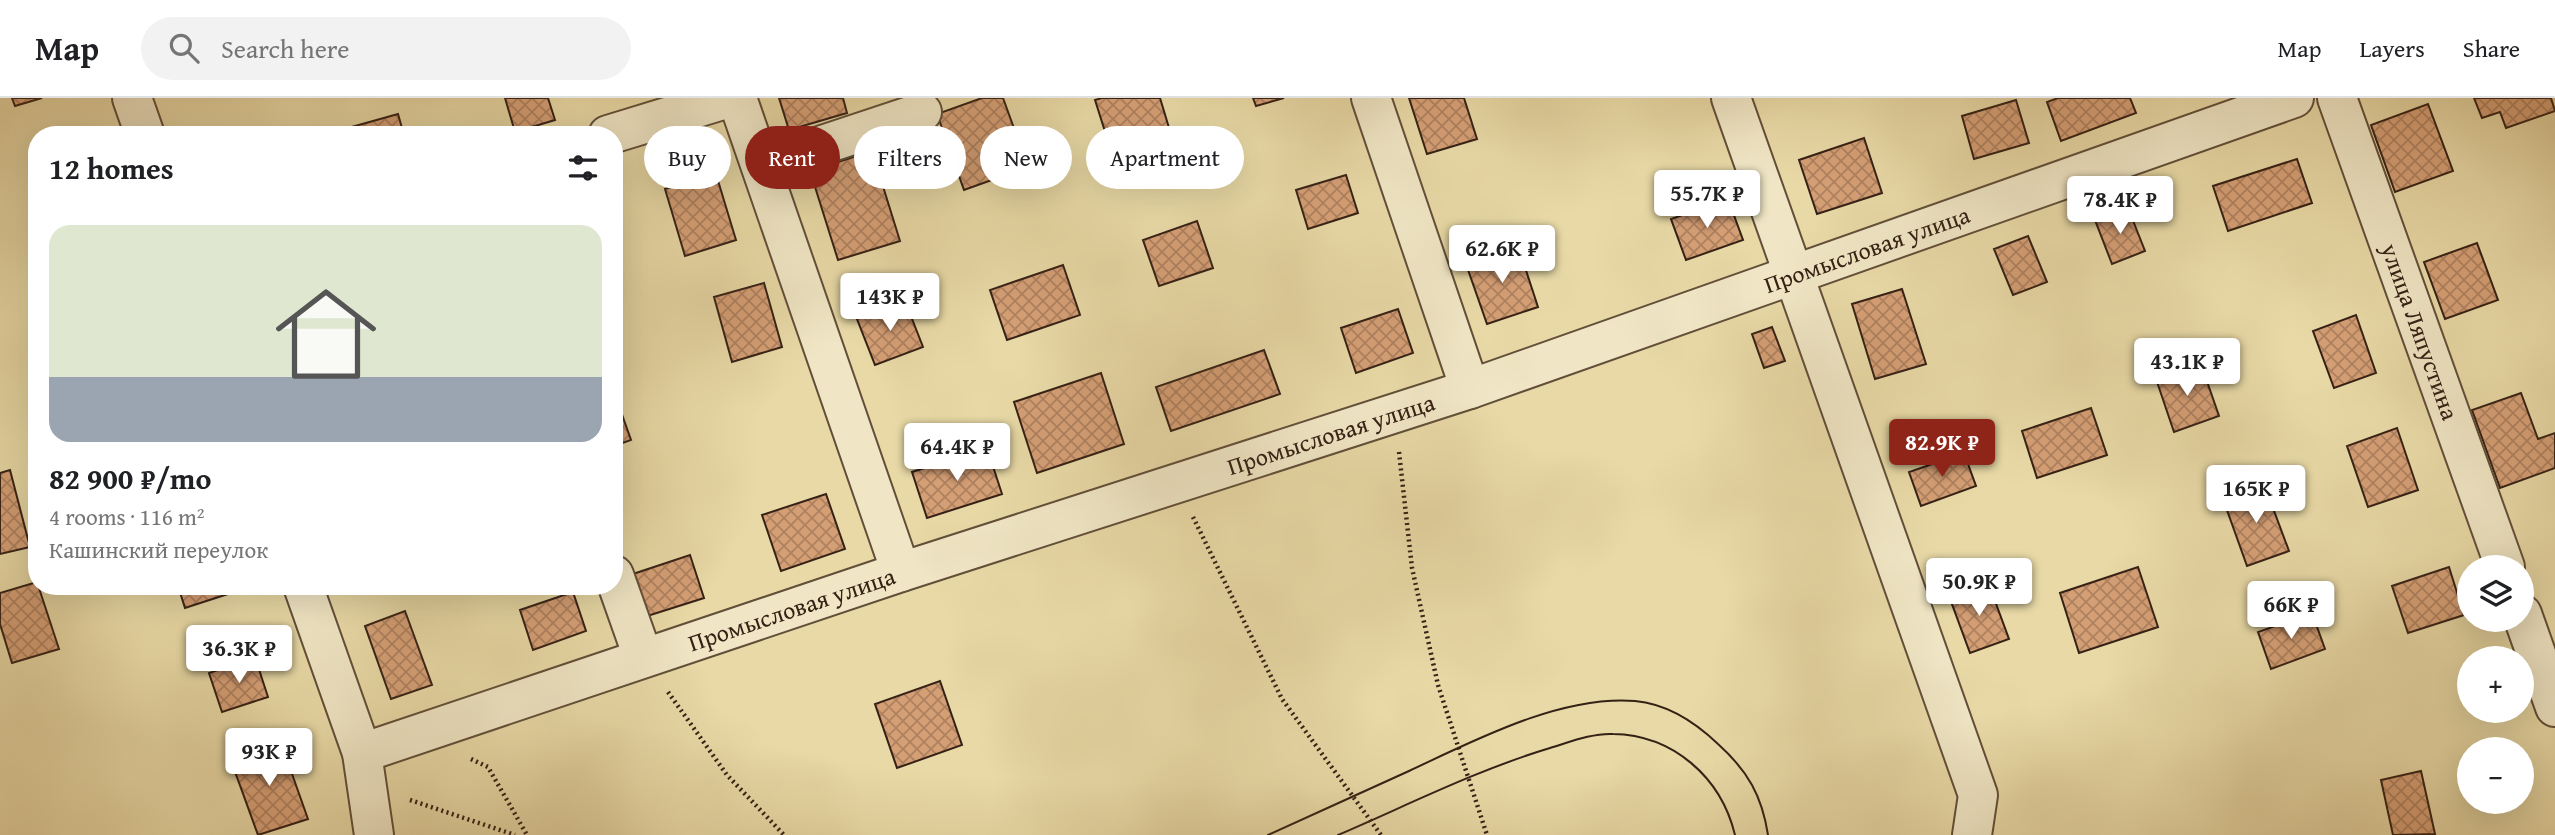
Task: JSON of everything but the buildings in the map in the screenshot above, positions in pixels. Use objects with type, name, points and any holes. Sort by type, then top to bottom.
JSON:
[{"type":"street","points":[[132,98],[142,126]]},
{"type":"street","points":[[623,130],[729,98]]},
{"type":"street","points":[[737,98],[747,126]]},
{"type":"street","points":[[1371,98],[1469,389]]},
{"type":"street","points":[[1731,98],[1978,796],[1972,835]]},
{"type":"street","name":"Промысловая улица","points":[[362,753],[901,572],[1469,389],[2294,98]]},
{"type":"street","name":"улица Ляпустина","points":[[2337,98],[2501,555]]},
{"type":"street","points":[[840,139],[922,112]]},
{"type":"street","points":[[770,189],[901,572]]},
{"type":"street","points":[[306,595],[362,753],[374,835]]},
{"type":"street","points":[[621,595],[643,657]]},
{"type":"street","points":[[2528,632],[2555,707]]},
{"type":"path","points":[[1395,414],[1415,581],[1438,685],[1487,835]]},
{"type":"path","points":[[1176,484],[1283,699],[1381,835]]},
{"type":"path","points":[[643,657],[727,775],[784,835]]},
{"type":"path","points":[[416,734],[488,767],[527,835]]},
{"type":"path","points":[[402,797],[515,835]]},
{"type":"tram line","points":[[1268,835],[1519,722],[1548,712],[1607,701],[1635,701],[1659,706],[1700,728],[1729,754],[1752,785],[1762,808],[1768,835]]},
{"type":"tram line","points":[[1338,835],[1443,788],[1523,757],[1581,738],[1613,734],[1635,736],[1655,742],[1691,763],[1718,795],[1735,835]]}]
